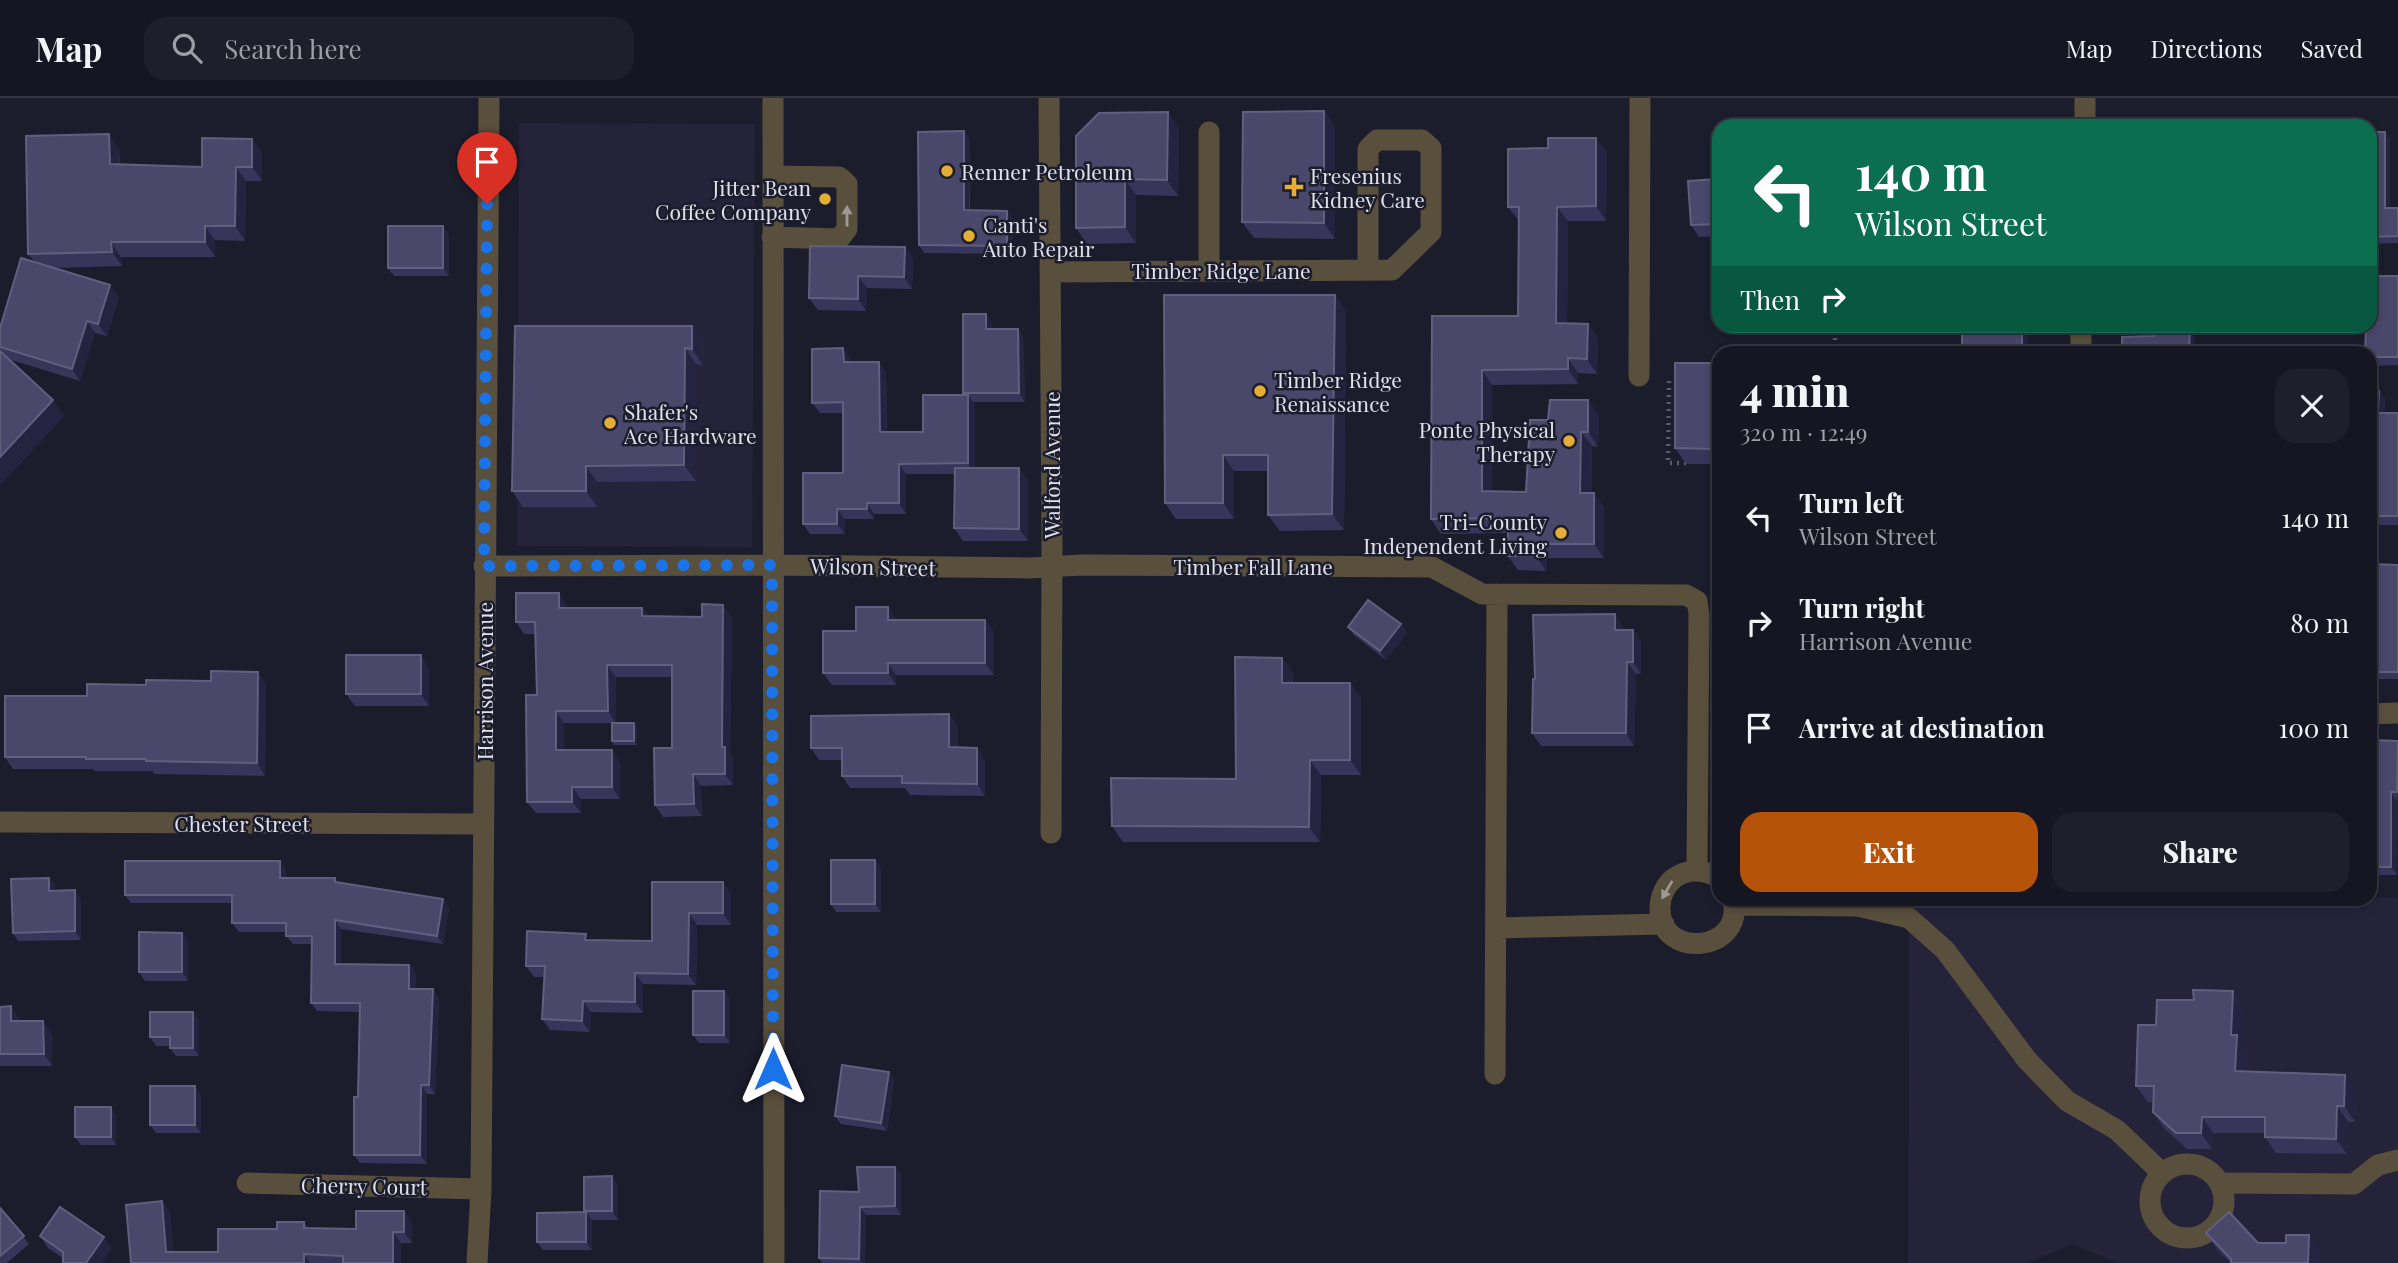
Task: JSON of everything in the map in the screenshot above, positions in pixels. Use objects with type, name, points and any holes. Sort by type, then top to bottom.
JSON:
[{"type":"street","name":"Harrison Avenue","points":[[477,1263],[481,1189],[489,98]]},
{"type":"street","points":[[773,98],[774,1263]]},
{"type":"street","name":"Walford Avenue","points":[[1049,98],[1051,833]]},
{"type":"street","points":[[1639,376],[1640,98]]},
{"type":"street","points":[[2085,98],[2085,119]]},
{"type":"street","points":[[1209,132],[1209,270]]},
{"type":"street","name":"Timber Ridge Lane","points":[[1050,272],[1392,270],[1431,232],[1431,148],[1422,140],[1377,140],[1368,149],[1368,270]]},
{"type":"street","points":[[772,237],[839,239],[847,229],[847,184],[839,177],[773,176]]},
{"type":"street","name":"Wilson Street","points":[[484,566],[1052,567]]},
{"type":"street","name":"Timber Fall Lane","points":[[1052,567],[1432,567],[1482,594],[1686,594],[1697,601],[1699,614],[1697,870]]},
{"type":"street","points":[[1495,1074],[1497,594]]},
{"type":"street","points":[[2377,714],[2398,713]]},
{"type":"street","name":"Chester Street","points":[[0,822],[483,824]]},
{"type":"street","points":[[1712,874],[1697,870],[1674,878],[1665,888],[1661,900],[1660,912],[1664,924],[1671,934],[1682,942],[1707,943],[1718,938],[1727,929],[1733,918],[1734,906]]},
{"type":"street","points":[[1858,906],[1909,918],[1945,950],[2027,1060],[2067,1101],[2117,1130],[2162,1173]]},
{"type":"street","points":[[1497,928],[1664,924]]},
{"type":"street","points":[[2220,1183],[2354,1184],[2378,1165],[2398,1160]]},
{"type":"street","points":[[2190,1163],[2213,1173],[2220,1183],[2225,1194],[2225,1207],[2213,1228],[2190,1238],[2166,1232],[2158,1224],[2150,1201],[2152,1189],[2162,1173],[2178,1165],[2190,1163]]},
{"type":"street","name":"Cherry Court","points":[[247,1183],[481,1189]]},
{"type":"path","points":[[1835,333],[1835,346]]},
{"type":"path","points":[[1669,381],[1668,463],[1693,463]]},
{"type":"shaded area","points":[[519,123],[755,124],[752,547],[517,546]]},
{"type":"shaded area","points":[[2377,897],[2398,898],[2398,1263],[2118,1263],[2072,1244],[2027,1263],[1908,1263],[1909,906],[2377,906]]},
{"type":"building","name":"Fresenius Kidney Care","points":[[1324,111],[1324,223],[1242,222],[1243,112]]},
{"type":"building","points":[[1168,112],[1167,180],[1125,179],[1125,227],[1076,228],[1076,136],[1099,113]]},
{"type":"building","points":[[964,131],[964,210],[1007,211],[1007,246],[919,245],[918,132]]},
{"type":"building","points":[[2377,132],[2385,132],[2385,208],[2398,208],[2398,236],[2377,237]]},
{"type":"building","points":[[109,134],[110,164],[202,167],[202,138],[252,139],[252,167],[236,167],[235,226],[205,226],[205,242],[111,242],[112,252],[28,254],[26,136]]},
{"type":"building","points":[[1548,138],[1596,138],[1596,206],[1557,207],[1556,323],[1588,324],[1587,359],[1568,358],[1568,369],[1482,370],[1482,491],[1526,492],[1530,420],[1548,420],[1550,400],[1588,400],[1588,432],[1581,432],[1580,493],[1594,493],[1594,544],[1537,544],[1536,556],[1508,556],[1508,518],[1431,519],[1432,316],[1518,316],[1519,207],[1508,207],[1508,149],[1548,148]]},
{"type":"building","points":[[1712,179],[1712,224],[1691,225],[1688,181]]},
{"type":"building","points":[[388,226],[443,226],[443,268],[388,268]]},
{"type":"building","points":[[810,246],[905,247],[904,277],[858,276],[858,299],[809,298]]},
{"type":"building","points":[[21,258],[110,285],[98,324],[87,321],[72,369],[0,347],[0,328]]},
{"type":"building","points":[[2377,276],[2398,276],[2398,357],[2377,357],[2377,346],[2365,346],[2366,333],[2377,333]]},
{"type":"building","name":"Timber Ridge Renaissance","points":[[1164,295],[1335,295],[1332,514],[1268,515],[1268,455],[1223,455],[1223,503],[1165,503]]},
{"type":"building","points":[[963,314],[986,314],[986,329],[1018,329],[1019,393],[963,393]]},
{"type":"building","name":"Shafer's Ace Hardware","points":[[515,326],[692,326],[692,349],[685,348],[684,465],[586,466],[586,491],[512,491]]},
{"type":"building","points":[[1962,333],[2022,333],[2022,346],[1962,346]]},
{"type":"building","points":[[2154,333],[2190,333],[2189,346],[2122,346],[2122,337],[2154,336]]},
{"type":"building","points":[[843,348],[844,362],[879,362],[880,432],[923,432],[923,395],[968,395],[968,463],[899,464],[899,503],[867,503],[867,509],[837,509],[837,524],[803,524],[803,473],[843,473],[843,402],[812,403],[812,349]]},
{"type":"building","points":[[0,351],[53,400],[0,457]]},
{"type":"building","points":[[1675,363],[1712,363],[1712,449],[1675,448]]},
{"type":"building","points":[[2377,391],[2378,413],[2398,413],[2398,516],[2377,516]]},
{"type":"building","points":[[955,468],[1019,468],[1019,529],[954,528]]},
{"type":"building","points":[[2377,564],[2398,565],[2398,672],[2377,672]]},
{"type":"building","points":[[516,593],[559,593],[559,608],[642,608],[642,616],[702,617],[702,604],[723,605],[722,747],[725,747],[725,774],[693,774],[694,804],[655,805],[654,748],[672,748],[672,665],[607,665],[608,711],[556,711],[556,750],[612,750],[612,787],[572,787],[572,802],[527,802],[526,695],[537,695],[535,622],[516,622]]},
{"type":"building","points":[[1368,600],[1401,624],[1380,651],[1348,627]]},
{"type":"building","points":[[856,607],[888,607],[888,620],[985,620],[985,663],[888,663],[888,673],[823,673],[823,631],[856,631]]},
{"type":"building","points":[[1615,614],[1615,630],[1633,630],[1633,662],[1627,662],[1626,733],[1532,733],[1535,679],[1533,615]]},
{"type":"building","points":[[346,655],[421,655],[421,694],[346,694]]},
{"type":"building","points":[[1235,657],[1282,658],[1282,683],[1350,683],[1350,760],[1310,760],[1309,827],[1112,826],[1111,778],[1236,779]]},
{"type":"building","points":[[211,671],[258,672],[257,763],[5,757],[5,696],[87,696],[87,684],[146,685],[146,680],[211,681]]},
{"type":"building","points":[[949,714],[949,747],[977,748],[977,784],[902,783],[902,776],[842,776],[842,748],[811,748],[811,716]]},
{"type":"building","points":[[612,723],[634,723],[634,741],[612,741]]},
{"type":"building","points":[[2377,740],[2398,741],[2397,792],[2391,792],[2391,867],[2377,867]]},
{"type":"building","points":[[831,860],[875,860],[875,904],[831,904]]},
{"type":"building","points":[[125,861],[280,861],[280,878],[335,878],[335,882],[443,899],[437,936],[335,920],[335,964],[409,965],[409,989],[433,989],[429,1085],[421,1085],[420,1155],[354,1155],[354,1097],[358,1097],[360,1003],[311,1003],[312,936],[286,936],[286,923],[232,923],[232,895],[125,895]]},
{"type":"building","points":[[49,878],[49,891],[75,890],[75,931],[13,933],[11,879]]},
{"type":"building","points":[[652,882],[723,882],[723,913],[689,913],[688,974],[635,973],[635,1002],[583,1001],[582,1021],[542,1019],[545,966],[526,966],[527,931],[586,934],[585,940],[652,941]]},
{"type":"building","points":[[139,932],[182,933],[182,972],[139,972]]},
{"type":"building","points":[[2193,990],[2233,991],[2231,1035],[2237,1035],[2235,1071],[2345,1075],[2344,1106],[2337,1106],[2336,1139],[2265,1137],[2265,1117],[2202,1117],[2201,1133],[2176,1133],[2153,1112],[2154,1086],[2136,1086],[2138,1025],[2156,1025],[2157,1000],[2194,1000]]},
{"type":"building","points":[[693,991],[724,991],[724,1035],[693,1035]]},
{"type":"building","points":[[11,1006],[11,1021],[43,1021],[44,1054],[0,1054],[0,1007]]},
{"type":"building","points":[[150,1012],[193,1012],[193,1048],[170,1048],[170,1037],[150,1037]]},
{"type":"building","points":[[842,1065],[889,1072],[881,1123],[835,1116]]},
{"type":"building","points":[[150,1086],[195,1086],[195,1125],[150,1125]]},
{"type":"building","points":[[75,1107],[111,1107],[111,1137],[75,1137]]},
{"type":"building","points":[[857,1167],[895,1167],[895,1206],[860,1207],[859,1259],[819,1258],[820,1191],[859,1192]]},
{"type":"building","points":[[612,1176],[612,1211],[584,1211],[584,1177]]},
{"type":"building","points":[[162,1201],[166,1252],[218,1252],[218,1229],[277,1229],[277,1222],[304,1222],[304,1228],[356,1229],[356,1211],[404,1211],[404,1232],[393,1232],[393,1263],[343,1263],[343,1256],[304,1254],[304,1263],[131,1263],[126,1205]]},
{"type":"building","points":[[60,1207],[104,1237],[86,1263],[63,1263],[63,1252],[40,1236]]},
{"type":"building","points":[[0,1208],[24,1236],[0,1256]]},
{"type":"building","points":[[586,1212],[586,1242],[537,1242],[537,1213]]},
{"type":"building","points":[[2229,1212],[2258,1243],[2286,1243],[2286,1235],[2309,1235],[2308,1263],[2231,1263],[2231,1259],[2206,1233]]},
{"type":"place","name":"Renner Petroleum","points":[[947,171]]},
{"type":"place","name":"Fresenius Kidney Care","points":[[1294,187]]},
{"type":"place","name":"Jitter Bean Coffee Company","points":[[825,199]]},
{"type":"place","name":"Canti's Auto Repair","points":[[969,236]]},
{"type":"place","name":"Timber Ridge Renaissance","points":[[1260,391]]},
{"type":"place","name":"Shafer's Ace Hardware","points":[[610,423]]},
{"type":"place","name":"Ponte Physical Therapy","points":[[1569,441]]},
{"type":"place","name":"Tri-County Independent Living","points":[[1561,533]]},
{"type":"route","points":[[487,204],[484,566],[772,565],[773,1069]]}]
